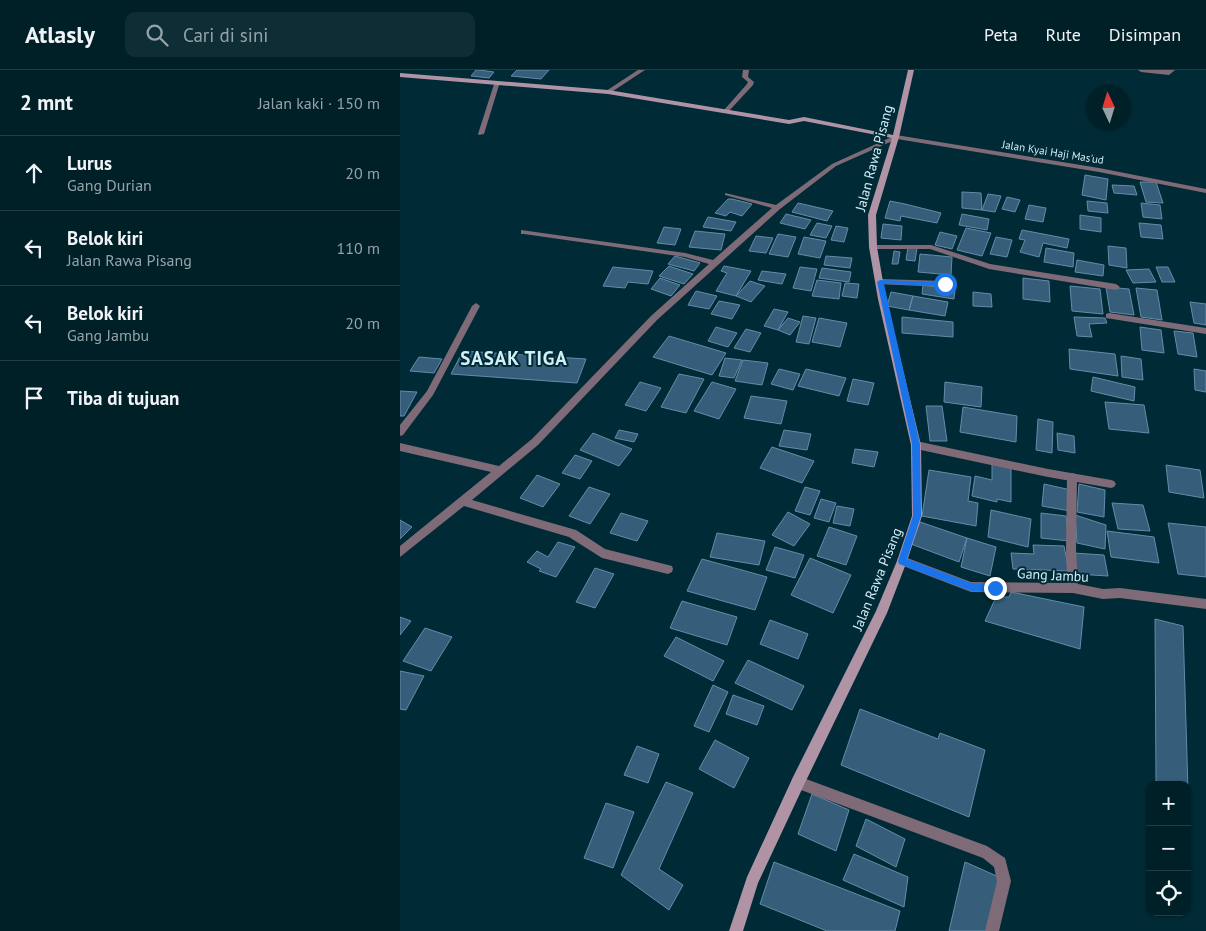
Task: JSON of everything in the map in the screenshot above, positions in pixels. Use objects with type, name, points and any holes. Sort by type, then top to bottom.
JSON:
[{"type":"street","points":[[608,92],[642,70]]},
{"type":"street","points":[[726,111],[750,86],[750,82],[746,77],[746,70]]},
{"type":"street","name":"Jalan Rawa Pisang","points":[[736,931],[752,882],[798,782],[881,613],[902,561],[917,516],[916,444],[873,247],[872,215],[896,137],[911,70]]},
{"type":"street","points":[[1141,70],[1169,73],[1172,70]]},
{"type":"street","points":[[400,76],[608,92],[789,122],[804,119],[896,137]]},
{"type":"street","points":[[481,134],[497,82]]},
{"type":"street","points":[[400,552],[535,442],[654,318],[777,207],[834,165],[896,137]]},
{"type":"street","name":"Jalan Kyai Haji Mas'ud","points":[[896,137],[1099,170],[1206,191]]},
{"type":"street","points":[[727,194],[777,207]]},
{"type":"street","points":[[524,232],[685,256],[714,264]]},
{"type":"street","points":[[873,247],[931,247],[989,266],[1116,287]]},
{"type":"street","points":[[880,282],[945,284]]},
{"type":"street","points":[[400,432],[430,393],[476,306]]},
{"type":"street","points":[[1109,316],[1206,331]]},
{"type":"street","points":[[916,444],[1111,484]]},
{"type":"street","points":[[400,447],[501,470]]},
{"type":"street","points":[[1072,477],[1071,549],[1073,588]]},
{"type":"street","points":[[462,501],[572,533],[602,553],[668,569]]},
{"type":"street","name":"Gang Jambu","points":[[902,561],[971,587],[1073,588],[1103,594],[1120,593],[1206,604]]},
{"type":"street","points":[[798,782],[987,853],[1000,863],[1004,881],[992,931]]},
{"type":"building","points":[[476,70],[494,72],[489,78],[471,76]]},
{"type":"building","points":[[517,70],[549,70],[541,79],[511,76]]},
{"type":"building","points":[[1085,175],[1108,179],[1106,200],[1082,195]]},
{"type":"building","points":[[1140,182],[1156,182],[1163,203],[1146,202]]},
{"type":"building","points":[[1112,185],[1134,186],[1137,195],[1114,193]]},
{"type":"building","points":[[962,192],[981,193],[982,210],[962,208]]},
{"type":"building","points":[[988,194],[1001,196],[995,212],[982,210]]},
{"type":"building","points":[[1007,197],[1020,200],[1015,212],[1002,209]]},
{"type":"building","points":[[728,199],[752,204],[742,216],[730,212],[726,216],[715,213]]},
{"type":"building","points":[[890,201],[941,213],[937,223],[901,216],[900,221],[885,218]]},
{"type":"building","points":[[1087,201],[1107,203],[1108,213],[1088,211]]},
{"type":"building","points":[[798,203],[833,211],[827,221],[792,212]]},
{"type":"building","points":[[1141,203],[1160,205],[1162,219],[1143,217]]},
{"type":"building","points":[[1029,205],[1046,208],[1043,222],[1025,219]]},
{"type":"building","points":[[786,214],[811,220],[805,229],[780,223]]},
{"type":"building","points":[[962,214],[989,219],[987,230],[959,225]]},
{"type":"building","points":[[1080,215],[1101,218],[1101,232],[1080,229]]},
{"type":"building","points":[[708,217],[736,222],[731,231],[703,227]]},
{"type":"building","points":[[817,223],[832,226],[826,238],[810,235]]},
{"type":"building","points":[[1139,223],[1161,225],[1163,239],[1141,237]]},
{"type":"building","points":[[883,224],[902,226],[901,240],[881,238]]},
{"type":"building","points":[[836,226],[848,228],[844,242],[831,240]]},
{"type":"building","points":[[664,227],[681,229],[675,245],[657,243]]},
{"type":"building","points":[[966,228],[991,233],[982,256],[957,250]]},
{"type":"building","points":[[1022,230],[1069,239],[1067,248],[1043,243],[1039,257],[1020,252],[1025,240],[1019,239]]},
{"type":"building","points":[[695,231],[725,234],[721,250],[689,247]]},
{"type":"building","points":[[940,232],[957,236],[952,249],[935,245]]},
{"type":"building","points":[[778,234],[796,237],[788,257],[769,254]]},
{"type":"building","points":[[756,236],[773,238],[766,253],[749,251]]},
{"type":"building","points":[[804,237],[826,241],[820,258],[798,254]]},
{"type":"building","points":[[996,237],[1012,240],[1007,257],[990,254]]},
{"type":"building","points":[[1108,246],[1126,248],[1127,268],[1109,265]]},
{"type":"building","points":[[908,247],[917,248],[915,261],[906,260]]},
{"type":"building","points":[[1046,248],[1074,253],[1073,267],[1044,262]]},
{"type":"building","points":[[894,251],[900,252],[898,264],[892,264]]},
{"type":"building","points":[[920,254],[952,257],[951,275],[918,272]]},
{"type":"building","points":[[675,256],[700,263],[694,271],[668,264]]},
{"type":"building","points":[[826,256],[852,258],[850,268],[824,265]]},
{"type":"building","points":[[1077,260],[1104,265],[1103,276],[1075,272]]},
{"type":"building","points":[[669,266],[693,274],[684,284],[659,276]]},
{"type":"building","points":[[724,266],[751,271],[736,296],[716,291],[727,273],[721,271]]},
{"type":"building","points":[[613,267],[653,271],[648,284],[628,282],[625,288],[603,286]]},
{"type":"building","points":[[800,267],[817,269],[811,291],[793,288]]},
{"type":"building","points":[[1156,267],[1168,267],[1175,282],[1162,282]]},
{"type":"building","points":[[822,268],[851,272],[849,282],[819,278]]},
{"type":"building","points":[[1149,269],[1156,282],[1133,283],[1126,270]]},
{"type":"building","points":[[762,271],[786,274],[782,284],[758,280]]},
{"type":"building","points":[[660,278],[680,285],[671,296],[651,289]]},
{"type":"building","points":[[1023,278],[1049,281],[1050,302],[1023,299]]},
{"type":"building","points":[[817,280],[841,283],[839,299],[812,296]]},
{"type":"building","points":[[750,281],[765,286],[751,302],[736,296]]},
{"type":"building","points":[[845,283],[859,284],[857,298],[842,296]]},
{"type":"building","points":[[923,285],[955,289],[954,299],[922,294]]},
{"type":"building","points":[[1070,286],[1100,289],[1103,314],[1072,311]]},
{"type":"building","points":[[1106,287],[1129,289],[1134,315],[1110,312]]},
{"type":"building","points":[[1136,288],[1157,290],[1162,320],[1141,317]]},
{"type":"building","points":[[696,291],[717,296],[709,309],[688,305]]},
{"type":"building","points":[[891,292],[913,296],[909,310],[887,306]]},
{"type":"building","points":[[973,292],[991,294],[992,307],[973,306]]},
{"type":"building","points":[[913,296],[948,302],[945,316],[909,310]]},
{"type":"building","points":[[719,301],[740,305],[732,319],[711,314]]},
{"type":"building","points":[[1190,302],[1206,304],[1206,325],[1194,323]]},
{"type":"building","points":[[774,309],[788,312],[778,330],[764,326]]},
{"type":"building","points":[[803,316],[816,318],[809,344],[796,342]]},
{"type":"building","points":[[902,317],[953,322],[953,337],[902,333]]},
{"type":"building","points":[[1074,317],[1105,318],[1107,323],[1089,324],[1092,337],[1077,336]]},
{"type":"building","points":[[788,318],[800,322],[790,335],[778,330]]},
{"type":"building","points":[[819,318],[847,323],[840,347],[812,342]]},
{"type":"building","points":[[716,327],[737,333],[728,347],[708,341]]},
{"type":"building","points":[[1140,327],[1161,330],[1164,353],[1142,350]]},
{"type":"building","points":[[746,329],[761,333],[750,352],[734,348]]},
{"type":"building","points":[[1174,331],[1193,333],[1197,357],[1178,354]]},
{"type":"building","points":[[669,336],[726,353],[712,375],[653,357]]},
{"type":"building","points":[[1069,349],[1115,354],[1118,376],[1070,369]]},
{"type":"building","points":[[463,351],[586,359],[577,383],[451,374]]},
{"type":"building","points":[[1121,356],[1141,359],[1143,380],[1122,377]]},
{"type":"building","points":[[419,357],[442,359],[434,373],[410,371]]},
{"type":"building","points":[[725,358],[742,360],[734,378],[719,376]]},
{"type":"building","points":[[743,360],[768,363],[762,385],[735,381]]},
{"type":"building","points":[[779,369],[800,374],[793,390],[771,384]]},
{"type":"building","points":[[806,369],[846,378],[839,396],[798,386]]},
{"type":"building","points":[[1194,369],[1206,371],[1206,392],[1195,390]]},
{"type":"building","points":[[679,374],[704,379],[686,413],[661,407]]},
{"type":"building","points":[[1093,377],[1135,387],[1134,401],[1091,391]]},
{"type":"building","points":[[853,379],[874,383],[868,405],[847,401]]},
{"type":"building","points":[[640,382],[661,388],[646,411],[625,405]]},
{"type":"building","points":[[712,382],[736,389],[719,419],[694,411]]},
{"type":"building","points":[[945,382],[982,387],[981,407],[944,402]]},
{"type":"building","points":[[400,391],[417,392],[404,416],[400,416]]},
{"type":"building","points":[[751,396],[787,401],[781,424],[744,418]]},
{"type":"building","points":[[1105,402],[1144,405],[1149,433],[1109,429]]},
{"type":"building","points":[[926,406],[942,406],[947,441],[930,441]]},
{"type":"building","points":[[963,407],[1017,416],[1016,442],[960,432]]},
{"type":"building","points":[[1038,419],[1053,422],[1052,453],[1036,450]]},
{"type":"building","points":[[619,430],[638,434],[634,442],[615,438]]},
{"type":"building","points":[[784,430],[811,434],[807,450],[779,446]]},
{"type":"building","points":[[593,433],[632,449],[619,466],[580,450]]},
{"type":"building","points":[[1057,433],[1074,436],[1075,453],[1058,450]]},
{"type":"building","points":[[772,447],[814,461],[802,483],[760,468]]},
{"type":"building","points":[[855,449],[878,452],[874,467],[852,463]]},
{"type":"building","points":[[575,455],[592,461],[580,479],[562,473]]},
{"type":"building","points":[[992,464],[1011,466],[1011,502],[997,499],[997,502],[972,496],[975,476],[992,480]]},
{"type":"building","points":[[1166,465],[1200,470],[1204,498],[1169,492]]},
{"type":"building","points":[[929,470],[971,477],[968,501],[978,503],[976,526],[922,516]]},
{"type":"building","points":[[537,475],[560,484],[543,507],[520,498]]},
{"type":"building","points":[[1044,484],[1071,490],[1070,511],[1042,506]]},
{"type":"building","points":[[1079,484],[1105,490],[1104,517],[1077,512]]},
{"type":"building","points":[[589,487],[610,494],[590,524],[569,516]]},
{"type":"building","points":[[805,487],[820,491],[810,515],[795,511]]},
{"type":"building","points":[[821,499],[836,503],[829,522],[814,518]]},
{"type":"building","points":[[1112,503],[1143,505],[1150,531],[1118,529]]},
{"type":"building","points":[[837,506],[854,509],[850,526],[833,523]]},
{"type":"building","points":[[991,510],[1031,519],[1028,547],[988,537]]},
{"type":"building","points":[[788,512],[810,524],[794,546],[772,535]]},
{"type":"building","points":[[621,513],[648,521],[637,541],[610,533]]},
{"type":"building","points":[[1041,513],[1066,516],[1069,541],[1041,538]]},
{"type":"building","points":[[1075,515],[1106,525],[1105,549],[1077,543]]},
{"type":"building","points":[[400,520],[412,527],[400,539]]},
{"type":"building","points":[[920,522],[967,538],[959,562],[911,544]]},
{"type":"building","points":[[1168,523],[1206,527],[1206,577],[1178,574]]},
{"type":"building","points":[[829,527],[857,536],[846,565],[817,556]]},
{"type":"building","points":[[1107,531],[1154,537],[1159,563],[1111,557]]},
{"type":"building","points":[[717,533],[765,541],[759,565],[710,557]]},
{"type":"building","points":[[967,538],[996,547],[990,576],[961,567]]},
{"type":"building","points":[[558,542],[575,547],[556,577],[539,571],[541,569],[527,562],[537,551],[548,557]]},
{"type":"building","points":[[1033,545],[1064,546],[1069,571],[1013,569],[1011,553],[1034,554]]},
{"type":"building","points":[[775,547],[804,555],[795,578],[766,570]]},
{"type":"building","points":[[1073,553],[1104,555],[1108,576],[1076,574]]},
{"type":"building","points":[[810,558],[851,575],[833,613],[791,595]]},
{"type":"building","points":[[702,559],[767,577],[755,610],[687,591]]},
{"type":"building","points":[[595,568],[614,574],[595,608],[576,602]]},
{"type":"building","points":[[1011,592],[1084,607],[1080,649],[985,621],[996,597],[1009,597]]},
{"type":"building","points":[[682,601],[737,617],[727,645],[670,628]]},
{"type":"building","points":[[400,617],[411,621],[400,635]]},
{"type":"building","points":[[1155,619],[1183,626],[1188,781],[1156,781]]},
{"type":"building","points":[[770,620],[808,634],[798,659],[760,644]]},
{"type":"building","points":[[425,628],[452,637],[431,671],[403,661]]},
{"type":"building","points":[[676,637],[724,661],[713,681],[664,656]]},
{"type":"building","points":[[748,660],[804,686],[792,710],[735,683]]},
{"type":"building","points":[[400,671],[424,676],[406,710],[400,709]]},
{"type":"building","points":[[713,685],[728,692],[709,732],[694,726]]},
{"type":"building","points":[[733,695],[764,706],[757,725],[726,714]]},
{"type":"building","points":[[860,709],[938,739],[940,733],[985,750],[969,817],[841,765]]},
{"type":"building","points":[[715,740],[749,758],[734,788],[699,769]]},
{"type":"building","points":[[637,746],[659,754],[648,783],[624,775]]},
{"type":"building","points":[[666,782],[693,793],[659,869],[683,885],[669,910],[621,875]]},
{"type":"building","points":[[812,794],[849,810],[836,851],[798,834]]},
{"type":"building","points":[[606,803],[634,812],[613,868],[584,858]]},
{"type":"building","points":[[866,819],[905,839],[896,867],[856,846]]},
{"type":"building","points":[[854,854],[908,877],[904,907],[843,880]]},
{"type":"building","points":[[774,862],[900,911],[895,931],[827,931],[760,904]]},
{"type":"building","points":[[965,862],[999,877],[988,931],[949,931]]},
{"type":"district","name":"SASAK TIGA","points":[[514,358]]},
{"type":"route","points":[[945,284],[880,282],[882,299],[916,444],[917,516],[902,561],[971,587],[995,588]]}]
